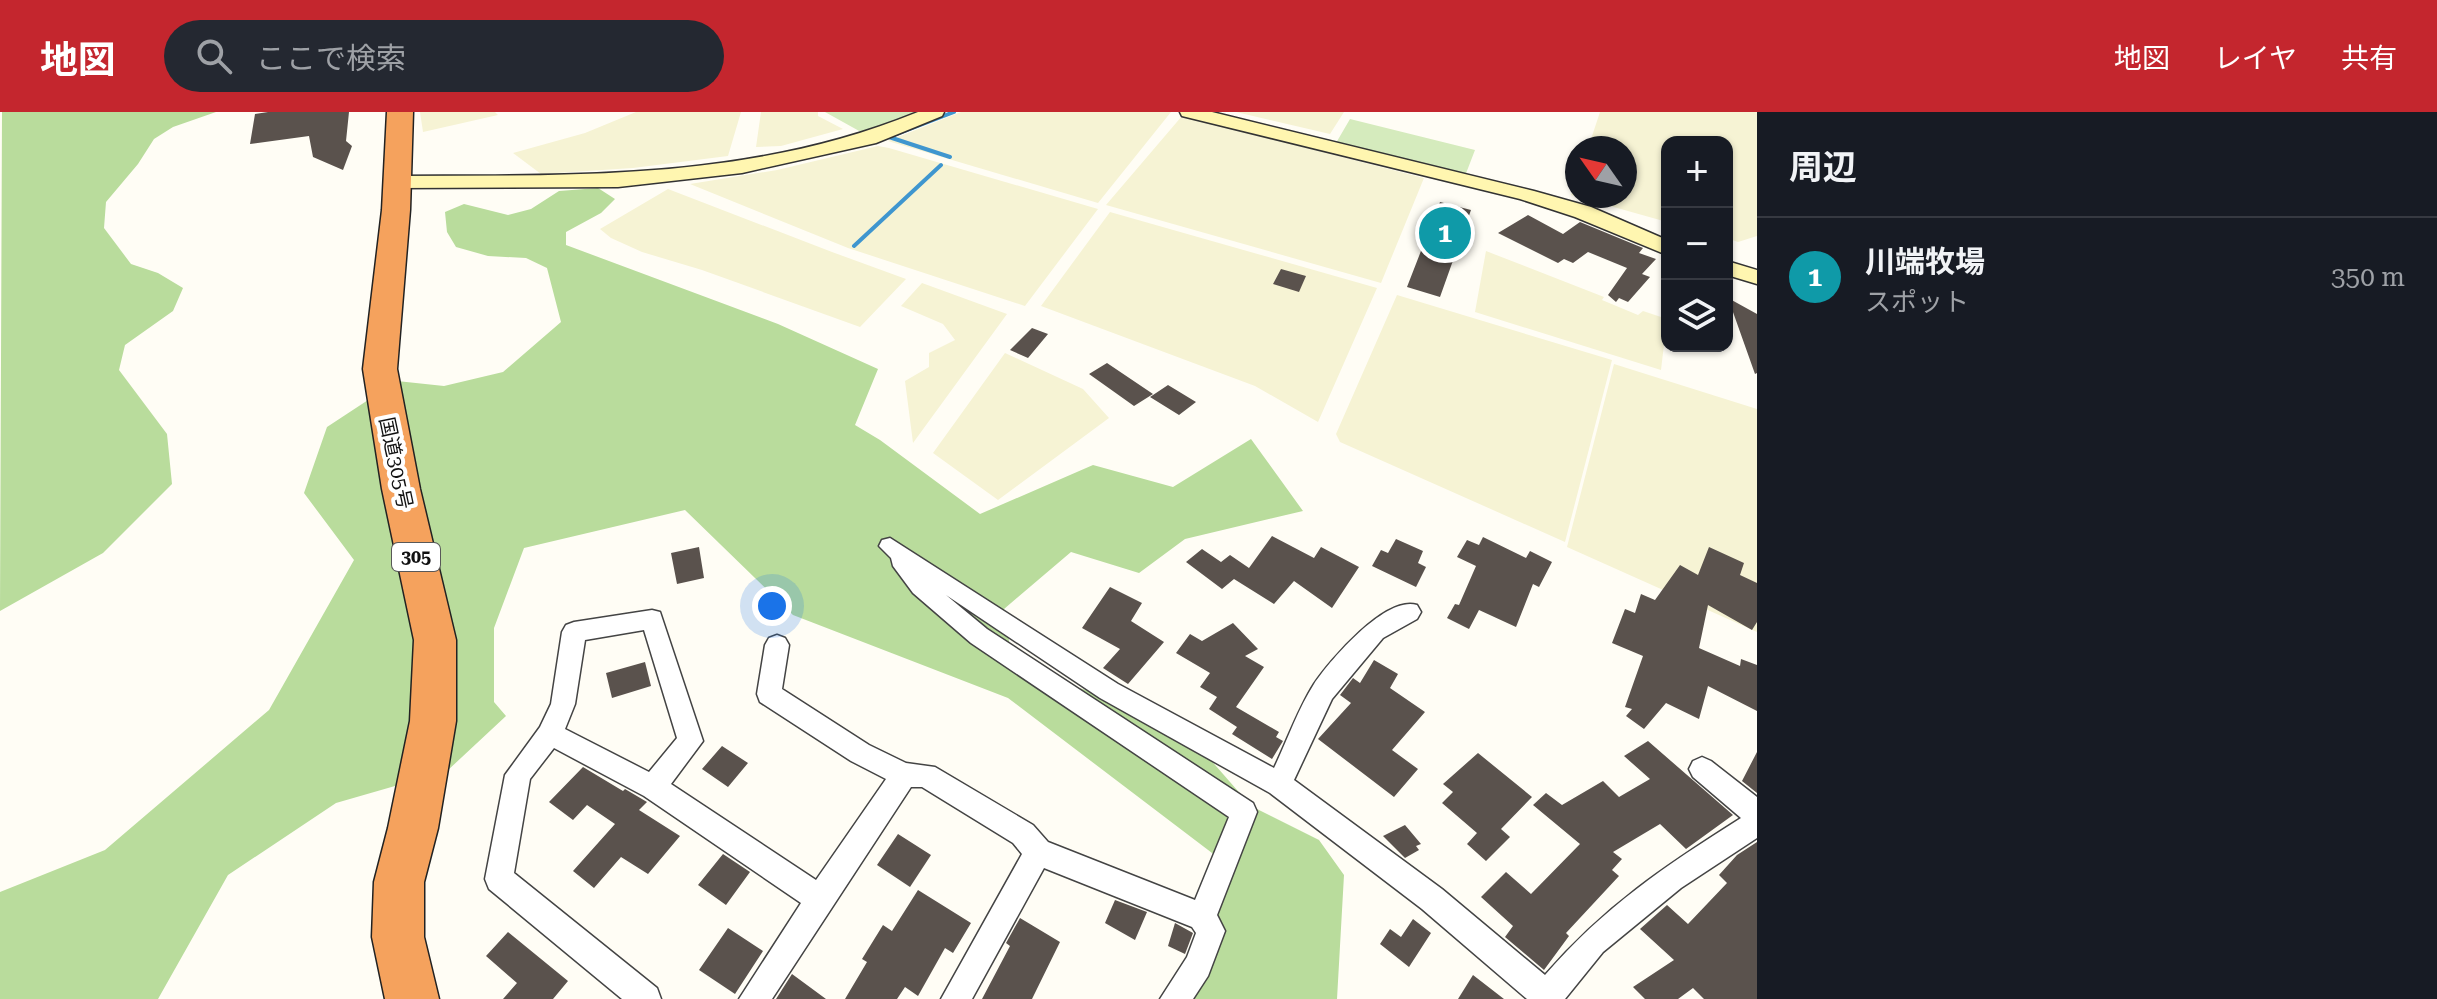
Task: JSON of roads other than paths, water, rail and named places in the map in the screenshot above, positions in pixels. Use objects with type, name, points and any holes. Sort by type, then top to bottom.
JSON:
[{"type":"highway","name":"国道305号","points":[[400,112],[398,182],[380,369],[398,475],[435,640],[433,721],[413,828],[399,882],[398,937],[412,999]]},
{"type":"street","points":[[398,182],[618,181],[742,167],[869,139],[935,112]]},
{"type":"street","points":[[1189,112],[1527,195],[1583,212],[1661,247]]},
{"type":"street","points":[[1733,270],[1757,277]]},
{"type":"street","points":[[1202,917],[1244,812],[979,636],[921,587],[890,546],[1109,691],[1279,784],[1432,899],[1548,997],[1593,942],[1671,878],[1757,823]]},
{"type":"street","points":[[1279,784],[1323,692],[1375,631],[1409,612]]},
{"type":"street","points":[[646,999],[499,879],[518,775],[549,735],[563,704],[574,632],[652,619],[690,741],[653,787]]},
{"type":"street","points":[[777,645],[769,694],[860,753],[904,775],[926,775],[1023,834],[1038,852],[1202,917],[1211,931],[1198,966],[1175,999]]},
{"type":"street","points":[[549,735],[568,741],[653,787],[820,899]]},
{"type":"street","points":[[1702,769],[1757,814]]},
{"type":"street","points":[[754,999],[904,775]]},
{"type":"street","points":[[956,999],[1038,852]]},
{"type":"waterway","points":[[950,157],[889,137],[954,112]]},
{"type":"waterway","points":[[854,246],[941,165]]},
{"type":"place","name":"川端牧場","points":[[1445,233]]}]
